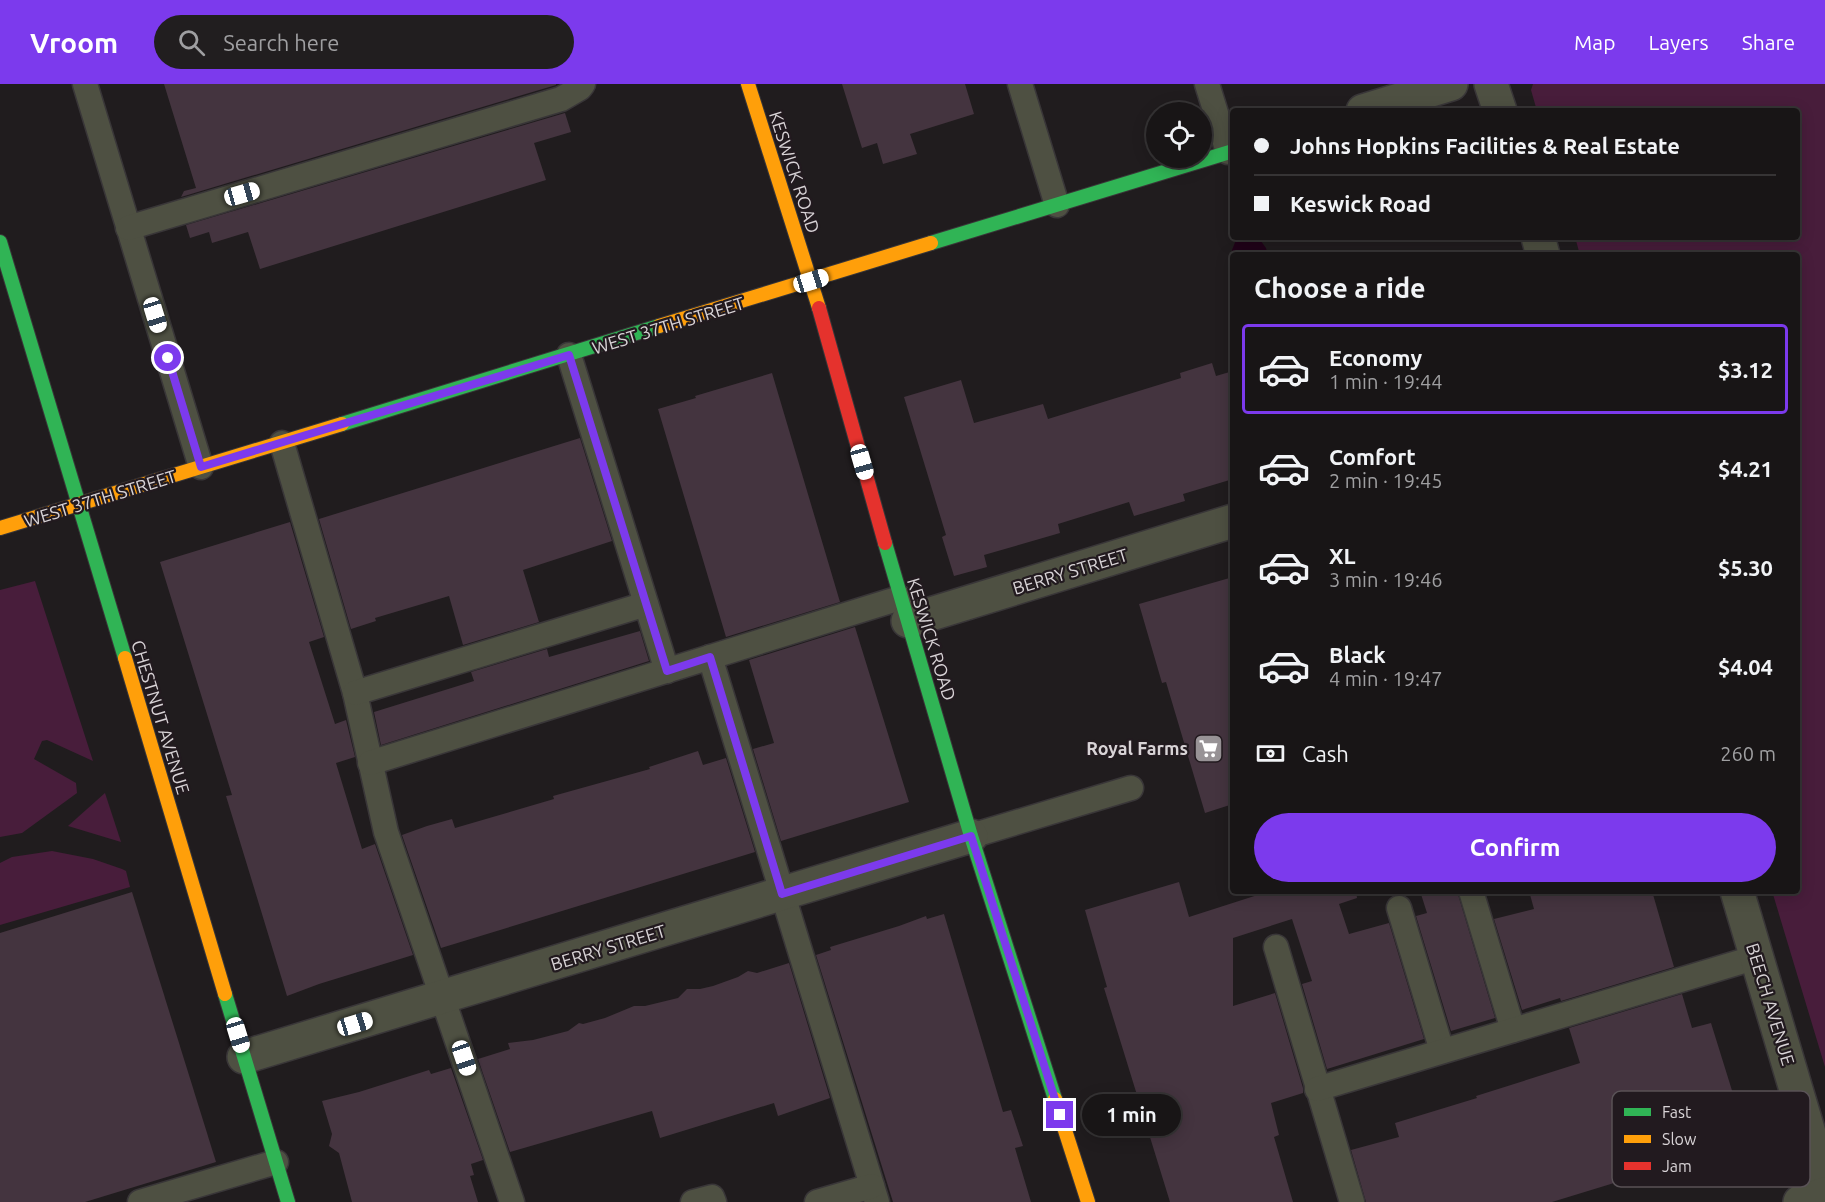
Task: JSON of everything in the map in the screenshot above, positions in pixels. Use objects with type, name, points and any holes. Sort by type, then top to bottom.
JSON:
[{"type":"street","name":"KESWICK ROAD","points":[[748,84],[811,281],[971,836],[1088,1202]]},
{"type":"street","points":[[1373,108],[1451,84]]},
{"type":"street","points":[[1491,84],[1499,108]]},
{"type":"street","name":"WEST 37TH STREET","points":[[0,528],[1230,152]]},
{"type":"street","name":"CHESTNUT AVENUE","points":[[0,242],[4,268],[79,504],[288,1202]]},
{"type":"street","name":"BERRY STREET","points":[[904,610],[1230,522]]},
{"type":"street","name":"BERRY STREET","points":[[244,1057],[971,836]]},
{"type":"street","name":"BEECH AVENUE","points":[[1738,894],[1797,1091]]},
{"type":"street","name":"BEECH AVENUE","points":[[1810,1136],[1825,1187]]},
{"type":"street","points":[[1800,1202],[1825,1194]]},
{"type":"lane","points":[[85,84],[201,467]]},
{"type":"lane","points":[[128,228],[561,99],[583,84]]},
{"type":"lane","points":[[1020,84],[1057,205]]},
{"type":"lane","points":[[1207,84],[1230,149]]},
{"type":"lane","points":[[569,355],[667,671]]},
{"type":"lane","points":[[282,443],[355,693],[386,832],[512,1202]]},
{"type":"lane","points":[[355,693],[646,604]]},
{"type":"lane","points":[[370,763],[710,657],[904,610]]},
{"type":"lane","points":[[710,657],[874,1194],[817,1202]]},
{"type":"lane","points":[[971,836],[1131,788]]},
{"type":"lane","points":[[1472,894],[1513,1030]]},
{"type":"lane","points":[[1399,908],[1442,1051]]},
{"type":"lane","points":[[1276,946],[1352,1202]]},
{"type":"lane","points":[[1317,1089],[1757,957]]},
{"type":"lane","points":[[140,1202],[276,1162]]},
{"type":"lane","points":[[693,1202],[712,1197],[714,1202]]},
{"type":"shaded area","points":[[1533,84],[1825,84],[1825,1067],[1773,894],[1800,894],[1800,252],[1579,252],[1576,240],[1800,240],[1800,108],[1536,108],[1531,90]]},
{"type":"shaded area","points":[[1236,240],[1260,240],[1267,252],[1232,252]]},
{"type":"shaded area","points":[[35,581],[93,761],[47,740],[42,741],[34,759],[76,783],[77,793],[22,833],[0,837],[0,590]]},
{"type":"shaded area","points":[[105,793],[121,842],[68,826]]},
{"type":"shaded area","points":[[52,851],[93,859],[122,869],[126,871],[130,887],[0,925],[0,863],[12,857]]},
{"type":"building","points":[[164,84],[556,85],[181,197],[184,191],[196,188]]},
{"type":"building","points":[[842,84],[965,84],[974,114],[910,134],[917,154],[883,164],[877,143],[862,148]]},
{"type":"building","points":[[565,113],[571,132],[534,143],[546,180],[260,269],[248,232],[212,243],[209,232],[190,238],[186,225]]},
{"type":"building","points":[[1212,363],[1216,376],[1230,372],[1230,480],[1183,494],[1185,501],[1134,516],[1129,502],[1058,524],[1060,533],[984,555],[987,567],[954,576],[942,537],[946,535],[904,397],[961,380],[974,423],[1043,404],[1048,419],[1181,378],[1180,373]]},
{"type":"building","points":[[772,373],[840,602],[726,637],[658,409]]},
{"type":"building","points":[[580,438],[612,541],[523,570],[539,622],[463,645],[449,596],[375,618],[376,621],[351,629],[319,519]]},
{"type":"building","points":[[290,522],[324,637],[309,642],[335,724],[346,720],[355,757],[336,763],[362,849],[375,844],[413,955],[287,996],[226,796],[232,795],[160,562]]},
{"type":"building","points":[[1230,578],[1230,805],[1205,813],[1166,682],[1162,683],[1139,604]]},
{"type":"building","points":[[855,627],[909,802],[781,841],[753,749],[774,743],[749,660]]},
{"type":"building","points":[[640,631],[649,661],[381,745],[374,712],[474,681],[471,672],[547,649],[549,657]]},
{"type":"building","points":[[698,751],[703,765],[726,758],[755,852],[441,948],[402,835],[452,819],[455,828],[554,799],[553,796],[650,769],[649,767]]},
{"type":"building","points":[[1179,882],[1189,917],[1261,894],[1356,894],[1357,898],[1339,904],[1349,934],[1389,923],[1424,1039],[1327,1069],[1302,984],[1312,981],[1292,919],[1233,938],[1233,1006],[1275,993],[1303,1088],[1303,1093],[1271,1103],[1279,1135],[1274,1137],[1293,1202],[1170,1202],[1104,988],[1107,987],[1085,910]]},
{"type":"building","points":[[132,892],[216,1162],[85,1202],[0,1202],[0,933]]},
{"type":"building","points":[[1421,894],[1458,894],[1495,1018],[1451,1031],[1416,916],[1427,913]]},
{"type":"building","points":[[1530,894],[1653,894],[1674,967],[1561,1001],[1560,998],[1522,1010],[1494,919],[1534,909]]},
{"type":"building","points":[[944,914],[1003,1112],[1011,1110],[1023,1146],[1015,1148],[1031,1202],[893,1202],[816,955],[831,950],[830,947],[926,916],[927,919]]},
{"type":"building","points":[[789,963],[830,1098],[778,1116],[774,1103],[660,1138],[652,1111],[510,1152],[478,1059],[510,1049],[508,1043],[533,1040],[568,1031],[579,1023],[605,1018],[634,1006],[645,1006],[678,998],[687,989],[713,986],[748,971],[757,973]]},
{"type":"building","points":[[1682,994],[1692,1028],[1711,1023],[1732,1091],[1612,1091],[1612,1184],[1552,1202],[1366,1202],[1351,1150],[1399,1137],[1395,1123],[1580,1063],[1569,1028]]},
{"type":"building","points":[[451,1068],[483,1160],[471,1164],[474,1175],[470,1176],[478,1202],[352,1202],[339,1153],[329,1146],[332,1134],[322,1101],[429,1070],[431,1074]]},
{"type":"traffic: fast","points":[[931,243],[1230,152]]},
{"type":"traffic: fast","points":[[0,242],[125,658]]},
{"type":"traffic: fast","points":[[342,424],[659,326]]},
{"type":"traffic: fast","points":[[885,543],[971,836],[1055,1099]]},
{"type":"traffic: fast","points":[[225,994],[288,1202]]},
{"type":"traffic: slow","points":[[748,84],[819,308]]},
{"type":"traffic: slow","points":[[659,326],[931,243]]},
{"type":"traffic: slow","points":[[0,528],[342,424]]},
{"type":"traffic: slow","points":[[125,658],[225,994]]},
{"type":"traffic: slow","points":[[1055,1099],[1088,1202]]},
{"type":"traffic: jam","points":[[819,308],[885,543]]},
{"type":"place","name":"Royal Farms","points":[[1209,748]]},
{"type":"route","points":[[168,358],[201,467],[569,355],[667,671],[710,657],[782,894],[971,836],[1060,1115]]}]
